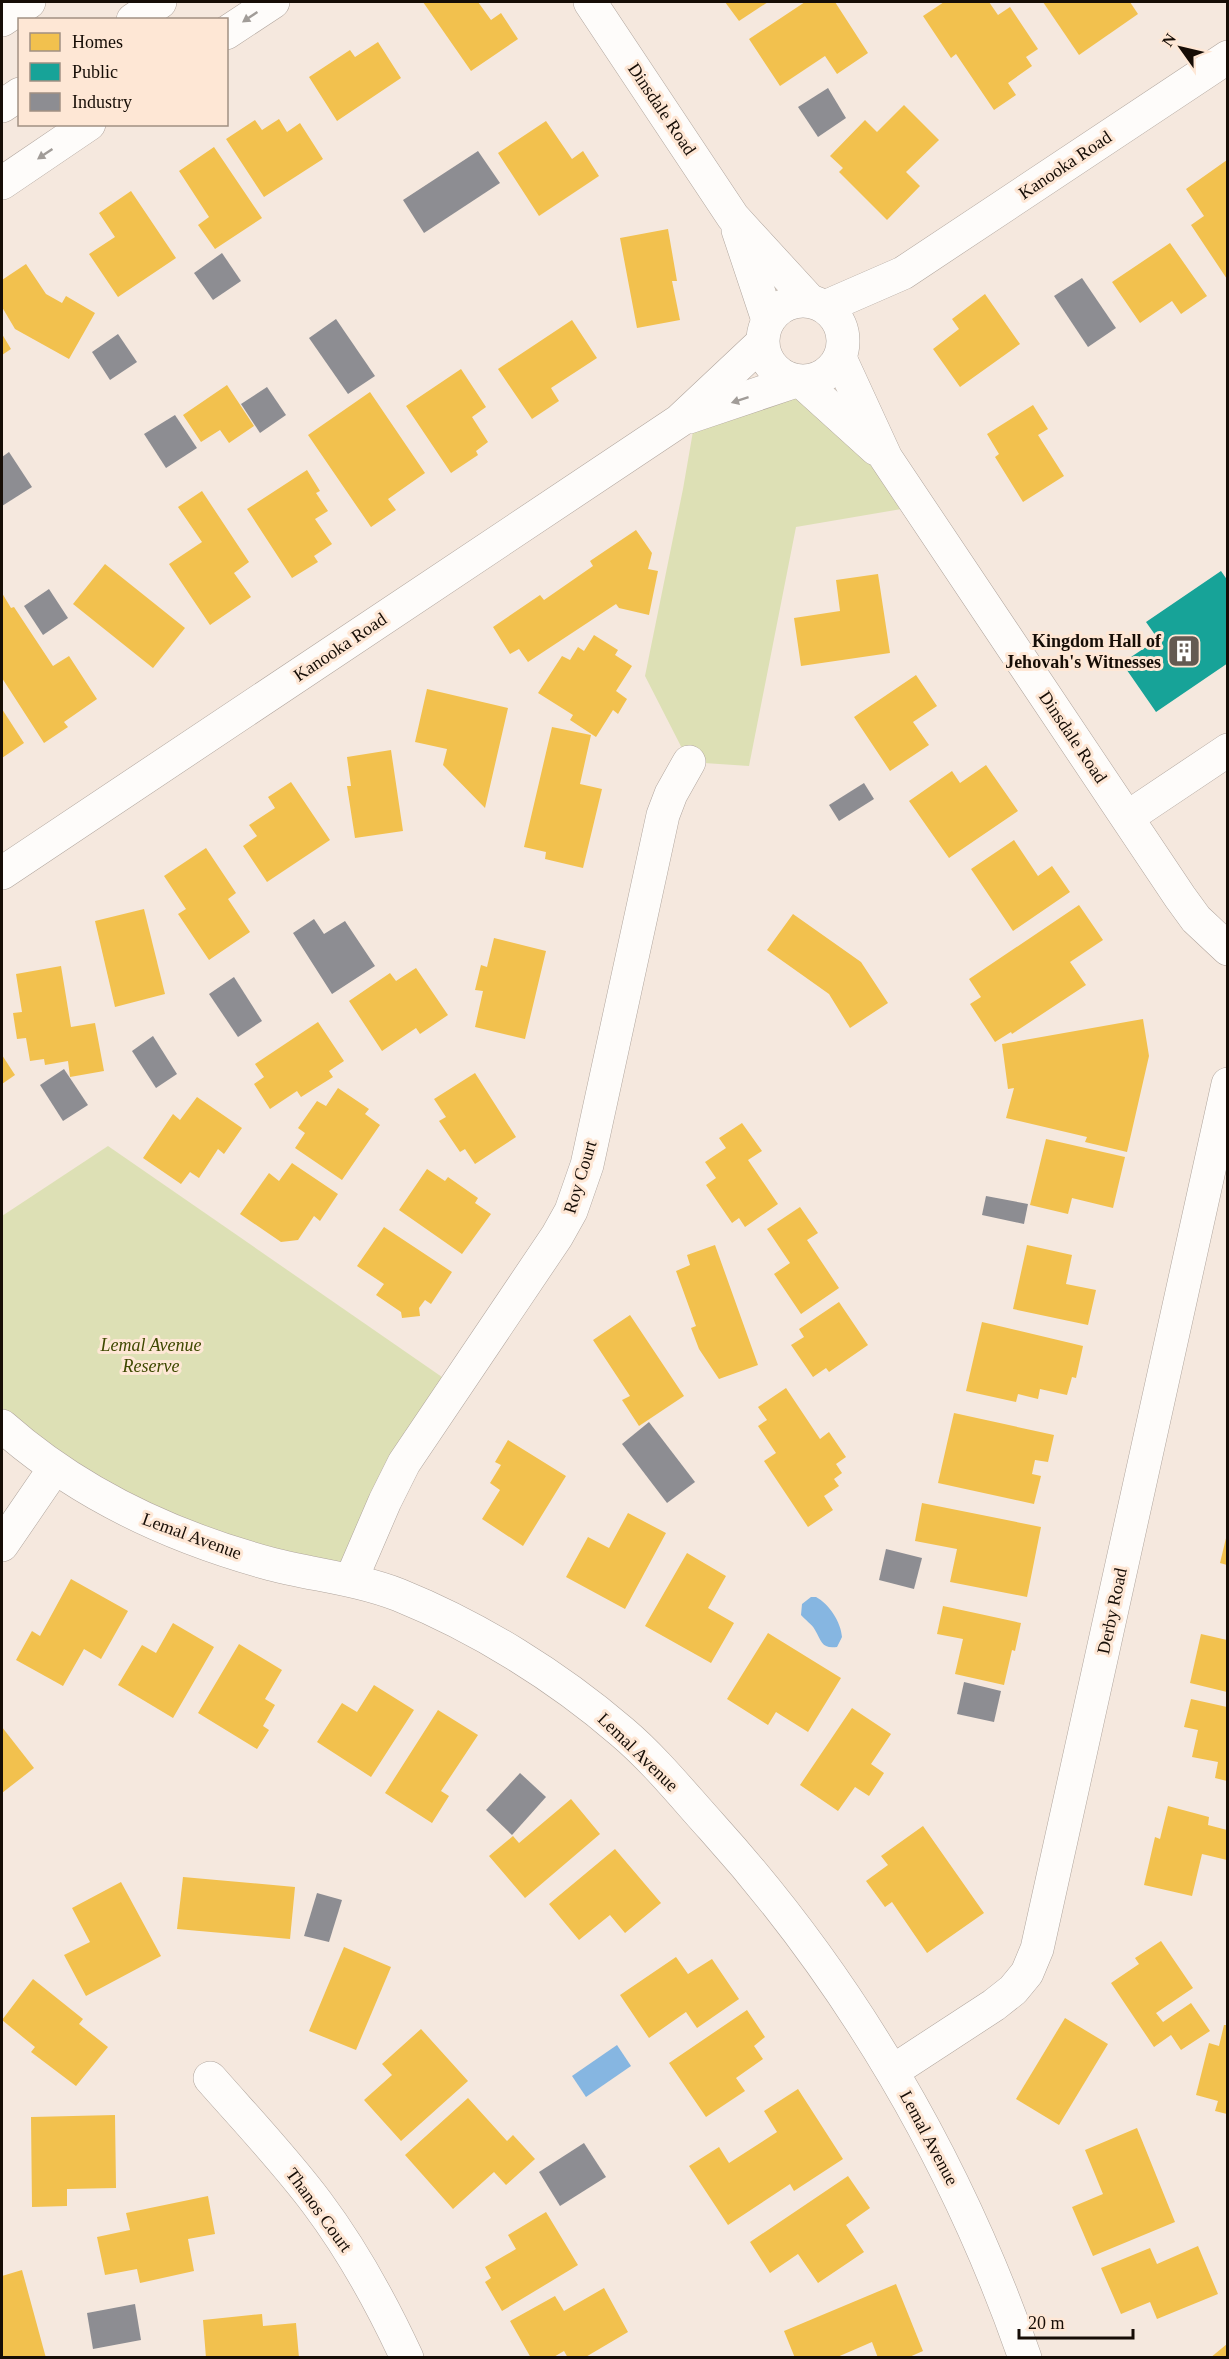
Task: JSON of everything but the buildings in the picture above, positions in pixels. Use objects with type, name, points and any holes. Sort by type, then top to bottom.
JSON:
[{"type":"street","points":[[2,20],[29,2]]},
{"type":"street","points":[[136,18],[160,2]]},
{"type":"street","points":[[228,32],[273,2]]},
{"type":"street","name":"Dinsdale Road","points":[[590,2],[733,217],[829,324],[886,458],[1196,919],[1227,949]]},
{"type":"street","name":"Kanooka Road","points":[[829,324],[1227,57]]},
{"type":"street","points":[[2,106],[18,95]]},
{"type":"street","points":[[2,183],[86,126]]},
{"type":"street","name":"Dinsdale Road","points":[[733,217],[765,332]]},
{"type":"street","points":[[798,300],[829,324],[834,368],[824,375],[799,381],[786,378],[770,364],[765,332],[776,310],[798,300]]},
{"type":"street","name":"Kanooka Road","points":[[2,873],[679,420],[765,332]]},
{"type":"street","name":"Dinsdale Road","points":[[799,381],[886,458]]},
{"type":"street","name":"Kanooka Road","points":[[679,420],[799,381]]},
{"type":"street","points":[[1128,818],[1227,750]]},
{"type":"street","name":"Roy Court","points":[[351,1580],[404,1463],[557,1236],[571,1211],[586,1165],[663,815],[670,794],[689,762]]},
{"type":"street","name":"Derby Road","points":[[893,2071],[994,2005],[1013,1990],[1027,1973],[1037,1949],[1227,1084]]},
{"type":"street","name":"Lemal Avenue","points":[[2,1426],[54,1469],[120,1508],[165,1529],[223,1550],[276,1565],[351,1580],[398,1595],[496,1644],[581,1700],[624,1733],[695,1808],[763,1886],[844,1996],[893,2071],[952,2182],[1010,2313],[1025,2358]]},
{"type":"street","points":[[2,1545],[54,1469]]},
{"type":"street","name":"Thanos Court","points":[[210,2078],[318,2204],[362,2271],[407,2358]]},
{"type":"green space","points":[[796,381],[919,506],[796,527],[749,766],[689,762],[645,676],[696,414]]},
{"type":"green space","name":"Lemal Avenue Reserve","points":[[108,1146],[455,1386],[351,1580],[223,1550],[2,1426],[2,1216]]},
{"type":"water","points":[[811,1597],[816,1597],[825,1604],[837,1620],[842,1637],[837,1647],[825,1646],[814,1628],[801,1615],[802,1604]]},
{"type":"water","points":[[617,2045],[631,2066],[586,2097],[572,2076]]},
{"type":"place","name":"Kingdom Hall of Jehovah's Witnesses","points":[[1184,651]]}]
